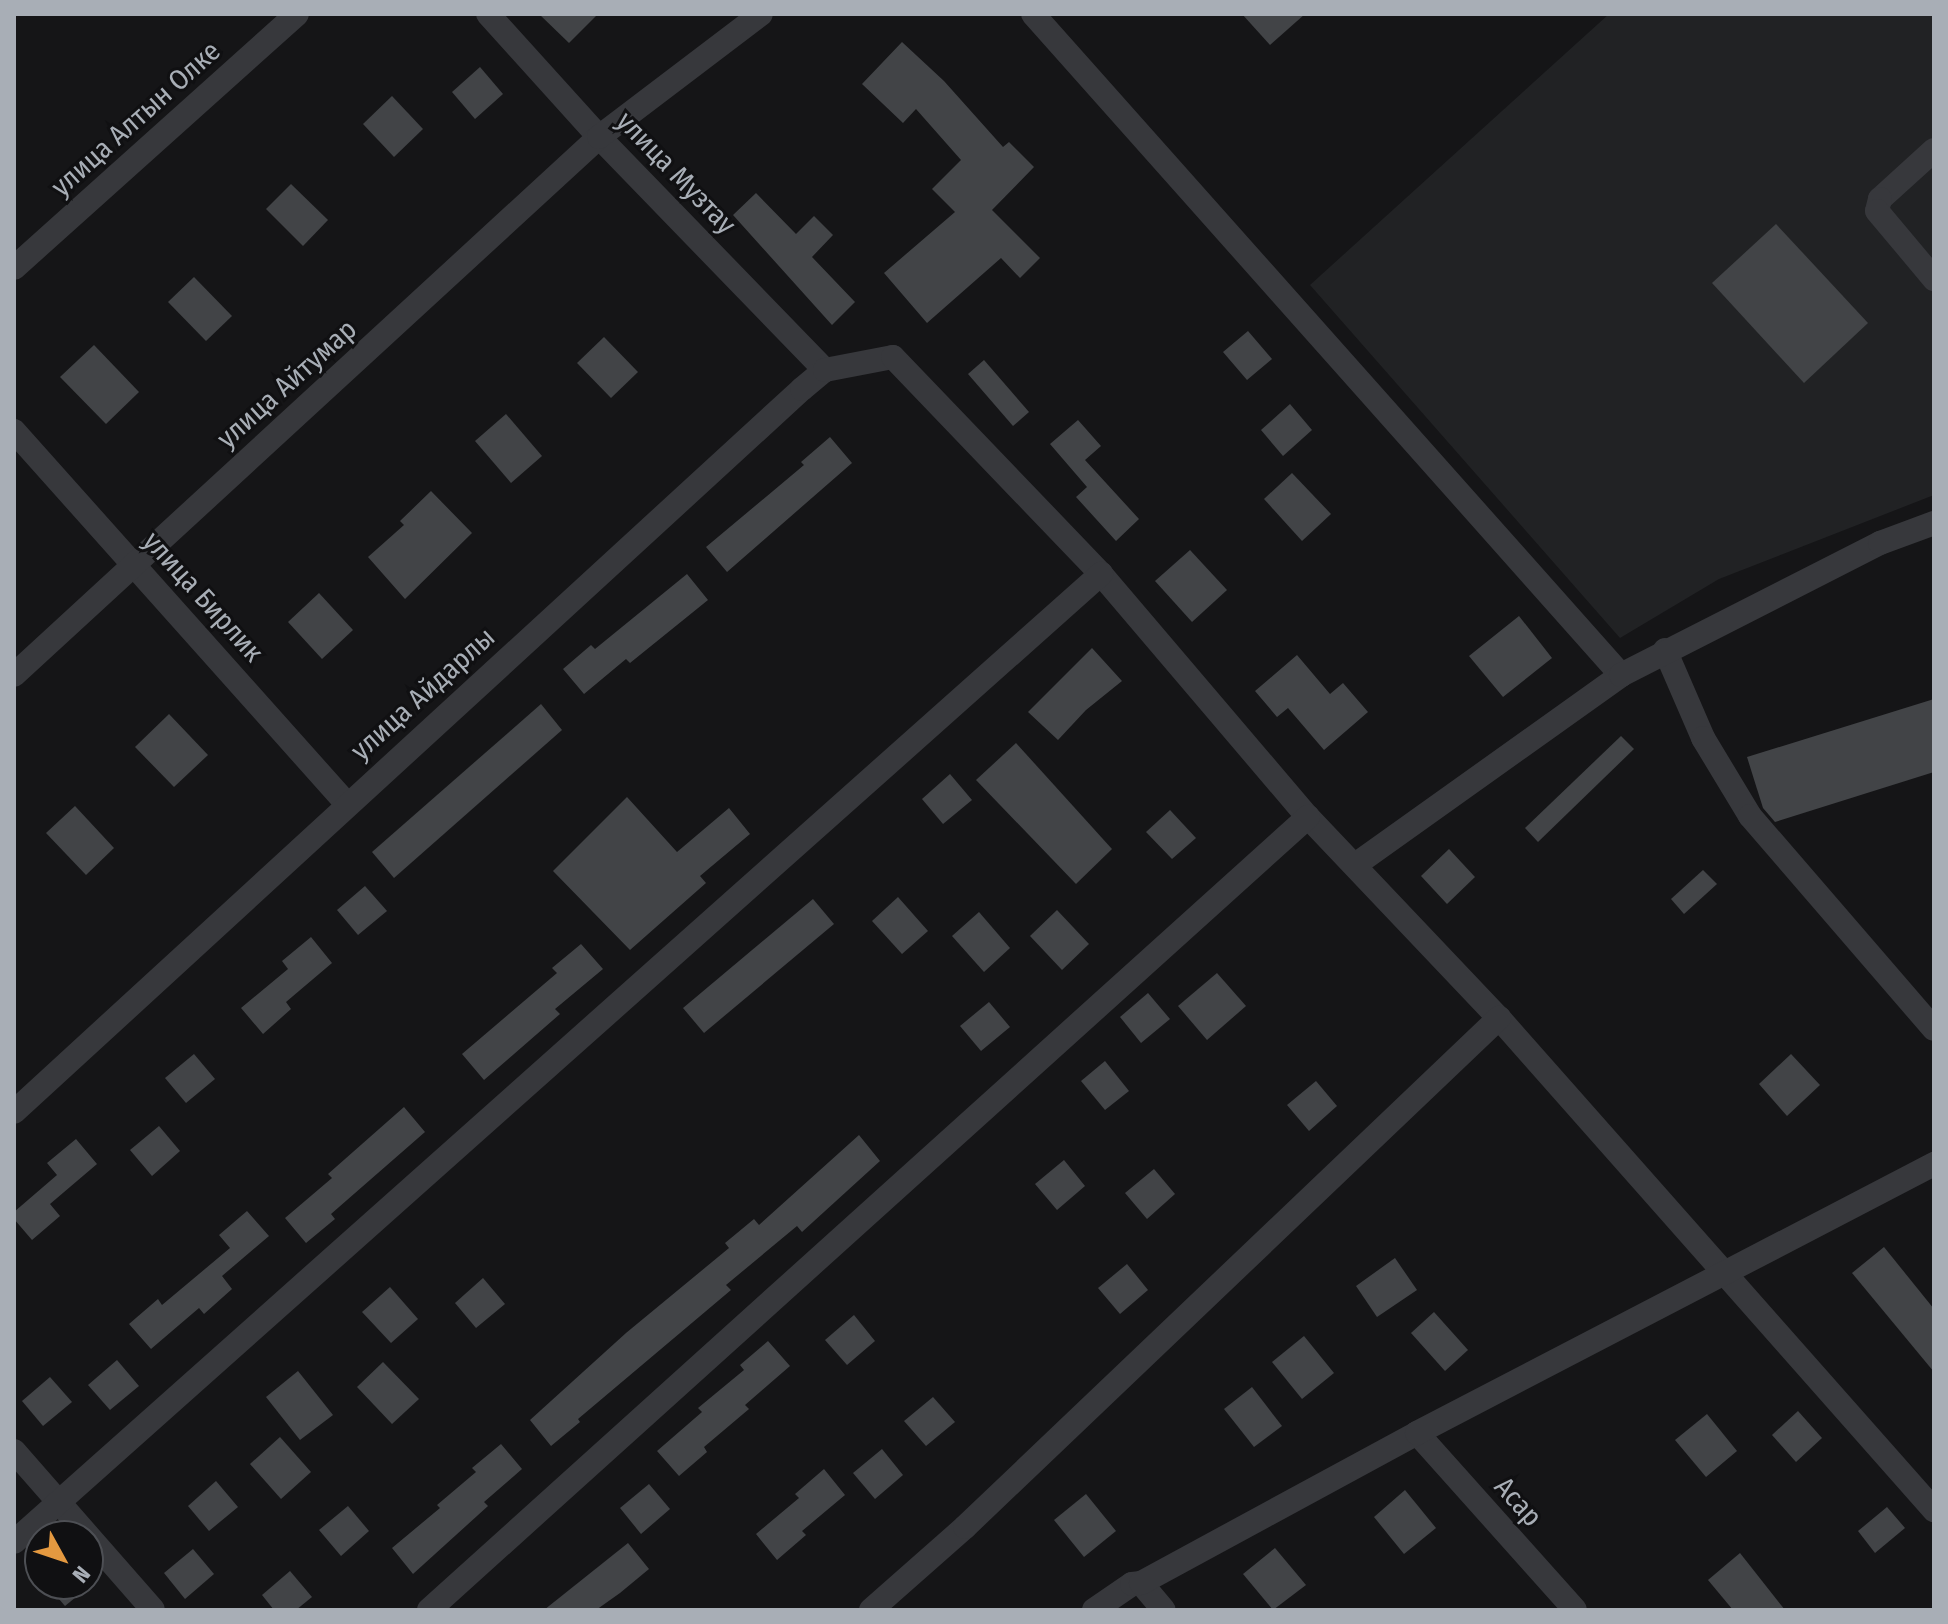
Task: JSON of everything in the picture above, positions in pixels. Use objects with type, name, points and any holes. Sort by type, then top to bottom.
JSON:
[{"type":"street","name":"улица Алтын Олке","points":[[14,268],[297,14]]},
{"type":"street","name":"улица Музтау","points":[[488,14],[599,137],[825,370]]},
{"type":"street","name":"улица Айтумар","points":[[14,675],[599,137],[761,14]]},
{"type":"street","points":[[1040,16],[1621,675]]},
{"type":"street","points":[[1934,150],[1880,199],[1877,211],[1934,279]]},
{"type":"street","points":[[825,370],[893,357],[1101,574],[1308,817],[1499,1018],[1722,1274],[1934,1510]]},
{"type":"street","name":"улица Айдарлы","points":[[14,1112],[347,804],[825,370]]},
{"type":"street","name":"улица Бирлик","points":[[14,431],[347,804]]},
{"type":"street","points":[[1355,865],[1621,675],[1880,543],[1934,523]]},
{"type":"street","points":[[14,1542],[1101,574]]},
{"type":"street","points":[[1665,650],[1703,738],[1750,816],[1934,1029]]},
{"type":"street","points":[[429,1610],[1308,817]]},
{"type":"street","points":[[871,1610],[965,1527],[1499,1018]]},
{"type":"street","points":[[1094,1610],[1132,1584],[1141,1583],[1417,1433],[1934,1164]]},
{"type":"street","name":"Асар","points":[[1417,1433],[1575,1610]]},
{"type":"street","points":[[14,1451],[153,1610]]},
{"type":"street","points":[[1141,1583],[1164,1610]]},
{"type":"shaded area","points":[[1609,14],[1934,14],[1934,495],[1719,579],[1620,638],[1310,285]]},
{"type":"building","points":[[539,14],[598,14],[569,43]]},
{"type":"building","points":[[1242,14],[1305,14],[1270,45]]},
{"type":"building","points":[[902,42],[944,81],[1003,147],[1009,142],[1034,167],[992,210],[1040,258],[1020,278],[1001,258],[927,323],[884,273],[955,212],[932,189],[961,160],[916,109],[903,123],[862,84]]},
{"type":"building","points":[[480,67],[503,94],[475,119],[452,92]]},
{"type":"building","points":[[392,96],[423,129],[394,157],[363,124]]},
{"type":"building","points":[[291,184],[328,220],[303,246],[266,209]]},
{"type":"building","points":[[756,193],[796,234],[814,216],[833,235],[812,257],[855,302],[832,325],[733,215]]},
{"type":"building","points":[[1776,224],[1868,323],[1804,383],[1712,283]]},
{"type":"building","points":[[194,277],[232,316],[206,341],[168,302]]},
{"type":"building","points":[[1248,331],[1272,359],[1247,380],[1223,352]]},
{"type":"building","points":[[604,337],[638,372],[611,398],[577,363]]},
{"type":"building","points":[[94,345],[139,392],[106,424],[60,377]]},
{"type":"building","points":[[984,360],[1029,412],[1013,426],[968,374]]},
{"type":"building","points":[[1290,404],[1312,430],[1283,456],[1261,430]]},
{"type":"building","points":[[506,414],[542,456],[511,483],[475,441]]},
{"type":"building","points":[[1078,420],[1101,446],[1085,460],[1139,519],[1116,541],[1076,497],[1087,487],[1050,444]]},
{"type":"building","points":[[830,437],[852,463],[727,572],[706,547],[804,465],[801,462]]},
{"type":"building","points":[[1292,473],[1331,514],[1302,541],[1264,499]]},
{"type":"building","points":[[431,491],[472,533],[405,599],[368,557],[404,525],[400,521]]},
{"type":"building","points":[[1190,550],[1227,590],[1192,622],[1155,581]]},
{"type":"building","points":[[687,574],[708,600],[630,663],[626,659],[584,694],[563,669],[591,645],[595,649]]},
{"type":"building","points":[[319,593],[353,630],[322,659],[288,622]]},
{"type":"building","points":[[1519,616],[1552,658],[1503,697],[1469,656]]},
{"type":"building","points":[[1092,648],[1122,681],[1086,710],[1058,740],[1028,712]]},
{"type":"building","points":[[1297,655],[1330,694],[1343,683],[1368,712],[1324,750],[1288,708],[1277,717],[1255,691]]},
{"type":"building","points":[[1934,699],[1934,772],[1775,822],[1763,808],[1747,757]]},
{"type":"building","points":[[541,704],[562,730],[394,878],[372,852]]},
{"type":"building","points":[[169,714],[208,755],[174,787],[135,747]]},
{"type":"building","points":[[1621,736],[1634,749],[1538,842],[1525,828]]},
{"type":"building","points":[[1016,743],[1112,849],[1076,884],[976,780]]},
{"type":"building","points":[[950,774],[972,800],[943,824],[922,799]]},
{"type":"building","points":[[627,797],[677,852],[729,808],[750,834],[700,876],[706,883],[630,950],[553,871]]},
{"type":"building","points":[[75,806],[114,848],[86,875],[46,833]]},
{"type":"building","points":[[1170,810],[1196,838],[1172,859],[1146,832]]},
{"type":"building","points":[[1449,849],[1475,877],[1447,904],[1421,876]]},
{"type":"building","points":[[1703,870],[1717,884],[1684,914],[1671,899]]},
{"type":"building","points":[[365,886],[387,911],[358,935],[337,910]]},
{"type":"building","points":[[898,897],[928,931],[902,954],[872,921]]},
{"type":"building","points":[[813,899],[834,924],[704,1033],[683,1008]]},
{"type":"building","points":[[1057,910],[1089,944],[1062,970],[1030,936]]},
{"type":"building","points":[[979,912],[1010,948],[984,972],[952,936]]},
{"type":"building","points":[[311,937],[332,963],[286,1002],[291,1009],[263,1034],[241,1008],[288,969],[282,961]]},
{"type":"building","points":[[581,944],[603,969],[555,1009],[560,1014],[484,1080],[462,1054],[557,973],[552,968]]},
{"type":"building","points":[[1217,973],[1246,1006],[1207,1040],[1178,1006]]},
{"type":"building","points":[[1148,993],[1170,1019],[1141,1043],[1120,1017]]},
{"type":"building","points":[[989,1002],[1010,1027],[981,1051],[960,1026]]},
{"type":"building","points":[[194,1054],[215,1079],[186,1103],[165,1078]]},
{"type":"building","points":[[1791,1054],[1820,1085],[1787,1116],[1759,1084]]},
{"type":"building","points":[[1105,1061],[1129,1091],[1105,1110],[1081,1081]]},
{"type":"building","points":[[1316,1081],[1337,1106],[1309,1131],[1287,1105]]},
{"type":"building","points":[[404,1107],[425,1132],[331,1214],[335,1219],[306,1243],[285,1218],[332,1178],[328,1174]]},
{"type":"building","points":[[159,1126],[180,1151],[152,1176],[130,1150]]},
{"type":"building","points":[[859,1135],[880,1161],[802,1232],[797,1226],[726,1285],[731,1290],[578,1419],[580,1422],[551,1446],[530,1420],[626,1333],[729,1248],[725,1243],[754,1219],[759,1225]]},
{"type":"building","points":[[76,1139],[97,1164],[50,1204],[60,1216],[32,1240],[14,1219],[14,1212],[57,1175],[47,1163]]},
{"type":"building","points":[[1064,1160],[1085,1186],[1057,1210],[1035,1184]]},
{"type":"building","points":[[1154,1169],[1175,1194],[1147,1219],[1125,1193]]},
{"type":"building","points":[[247,1211],[269,1236],[222,1276],[232,1289],[204,1314],[199,1308],[151,1349],[129,1324],[158,1299],[162,1305],[230,1248],[219,1235]]},
{"type":"building","points":[[1884,1247],[1934,1309],[1934,1372],[1852,1273]]},
{"type":"building","points":[[1395,1258],[1417,1290],[1377,1317],[1356,1286]]},
{"type":"building","points":[[1127,1264],[1148,1290],[1120,1314],[1098,1288]]},
{"type":"building","points":[[483,1278],[505,1304],[476,1328],[455,1303]]},
{"type":"building","points":[[390,1287],[418,1319],[391,1343],[362,1312]]},
{"type":"building","points":[[1434,1312],[1468,1350],[1445,1371],[1411,1333]]},
{"type":"building","points":[[854,1315],[875,1341],[847,1365],[825,1340]]},
{"type":"building","points":[[1304,1336],[1334,1373],[1302,1399],[1272,1362]]},
{"type":"building","points":[[768,1341],[790,1366],[745,1405],[749,1409],[704,1447],[707,1452],[679,1476],[657,1451],[702,1412],[698,1408],[744,1370],[740,1365]]},
{"type":"building","points":[[117,1360],[139,1386],[110,1410],[88,1385]]},
{"type":"building","points":[[383,1362],[419,1399],[392,1424],[357,1387]]},
{"type":"building","points":[[298,1371],[333,1415],[300,1440],[266,1397]]},
{"type":"building","points":[[50,1377],[72,1402],[43,1426],[22,1401]]},
{"type":"building","points":[[1252,1387],[1282,1426],[1254,1447],[1224,1409]]},
{"type":"building","points":[[933,1397],[955,1422],[926,1446],[904,1421]]},
{"type":"building","points":[[1798,1411],[1822,1438],[1796,1462],[1772,1435]]},
{"type":"building","points":[[1707,1414],[1737,1451],[1706,1477],[1675,1440]]},
{"type":"building","points":[[280,1437],[311,1472],[281,1499],[250,1464]]},
{"type":"building","points":[[501,1444],[522,1469],[484,1502],[488,1506],[413,1574],[392,1548],[440,1508],[437,1505],[476,1472],[472,1468]]},
{"type":"building","points":[[882,1449],[903,1475],[875,1499],[853,1473]]},
{"type":"building","points":[[824,1469],[845,1495],[802,1531],[806,1535],[777,1560],[756,1534],[799,1498],[795,1494]]},
{"type":"building","points":[[216,1481],[238,1507],[209,1531],[188,1506]]},
{"type":"building","points":[[649,1484],[670,1509],[641,1534],[620,1508]]},
{"type":"building","points":[[1405,1490],[1436,1528],[1404,1554],[1374,1517]]},
{"type":"building","points":[[1086,1494],[1116,1531],[1084,1557],[1054,1520]]},
{"type":"building","points":[[348,1506],[369,1531],[341,1556],[319,1530]]},
{"type":"building","points":[[1887,1507],[1905,1528],[1875,1553],[1858,1531]]},
{"type":"building","points":[[628,1543],[649,1569],[620,1593],[596,1610],[544,1610]]},
{"type":"building","points":[[1275,1548],[1306,1585],[1273,1610],[1243,1574]]},
{"type":"building","points":[[193,1549],[214,1574],[185,1599],[164,1573]]},
{"type":"building","points":[[1740,1553],[1785,1610],[1733,1610],[1708,1580]]},
{"type":"building","points":[[290,1571],[312,1597],[296,1610],[274,1610],[262,1595]]}]
